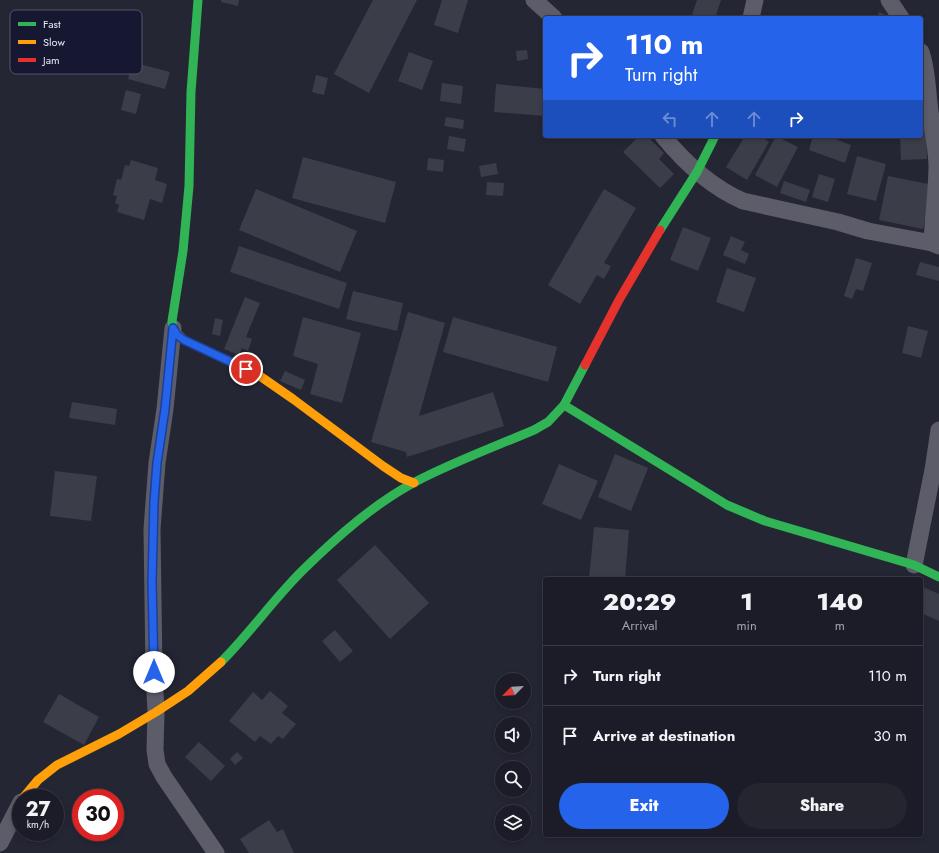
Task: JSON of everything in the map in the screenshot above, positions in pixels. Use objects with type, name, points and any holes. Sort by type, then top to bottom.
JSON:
[{"type":"street","points":[[198,0],[191,92],[189,186],[183,251],[172,313],[173,328],[165,409],[157,463],[152,529],[156,712],[155,750],[157,764],[164,777],[216,853]]},
{"type":"street","points":[[534,0],[552,16]]},
{"type":"street","points":[[752,16],[755,0]]},
{"type":"street","points":[[889,0],[900,16]]},
{"type":"street","points":[[665,138],[697,172],[729,194],[743,200],[838,222],[868,231],[935,244],[937,164],[928,84],[923,58]]},
{"type":"street","points":[[30,789],[38,780],[56,765],[119,734],[156,712],[188,691],[214,670],[290,584],[340,536],[378,506],[414,483],[472,456],[534,430],[548,422],[564,405],[619,300],[667,218],[697,172],[714,138]]},
{"type":"street","points":[[173,328],[177,335],[184,340],[257,374],[383,466],[401,478],[414,483]]},
{"type":"street","points":[[564,405],[727,505],[771,523],[914,565],[939,577]]},
{"type":"street","points":[[914,565],[933,470],[939,430]]},
{"type":"street","points":[[0,843],[12,820]]},
{"type":"building","points":[[221,0],[239,0],[238,6],[221,2]]},
{"type":"building","points":[[373,0],[417,0],[369,93],[334,74]]},
{"type":"building","points":[[442,0],[468,0],[458,33],[434,25]]},
{"type":"building","points":[[697,0],[721,0],[716,16],[692,16]]},
{"type":"building","points":[[879,12],[888,16],[878,16]]},
{"type":"building","points":[[527,50],[528,59],[517,61],[516,51]]},
{"type":"building","points":[[409,52],[433,61],[422,90],[398,81]]},
{"type":"building","points":[[142,65],[170,72],[165,89],[128,79],[129,74],[142,74]]},
{"type":"building","points":[[316,75],[328,78],[324,95],[312,92]]},
{"type":"building","points":[[442,83],[463,86],[461,104],[440,101]]},
{"type":"building","points":[[496,84],[543,89],[543,116],[494,112]]},
{"type":"building","points":[[126,90],[141,94],[136,114],[121,110]]},
{"type":"building","points":[[446,117],[464,120],[463,129],[444,126]]},
{"type":"building","points":[[923,123],[926,123],[927,159],[901,160],[900,138],[923,138]]},
{"type":"building","points":[[449,136],[466,139],[464,152],[447,149]]},
{"type":"building","points":[[637,138],[649,138],[664,153],[659,159],[674,174],[660,188],[623,152]]},
{"type":"building","points":[[744,138],[763,138],[769,142],[747,180],[726,167]]},
{"type":"building","points":[[775,138],[780,138],[798,147],[777,187],[755,175]]},
{"type":"building","points":[[812,138],[832,138],[851,145],[845,163],[809,150]]},
{"type":"building","points":[[857,156],[886,164],[876,201],[847,194]]},
{"type":"building","points":[[303,157],[396,182],[385,223],[292,198]]},
{"type":"building","points":[[428,158],[444,160],[443,172],[427,170]]},
{"type":"building","points":[[131,160],[158,168],[155,180],[167,184],[162,203],[150,199],[144,220],[117,212],[119,205],[115,203],[117,196],[113,195],[117,179],[121,180],[125,165],[129,166]]},
{"type":"building","points":[[496,163],[498,174],[481,177],[479,166]]},
{"type":"building","points":[[819,174],[835,179],[828,202],[812,197]]},
{"type":"building","points":[[888,176],[933,185],[923,229],[879,220]]},
{"type":"building","points":[[784,181],[810,190],[806,202],[780,193]]},
{"type":"building","points":[[487,182],[504,183],[503,196],[486,195]]},
{"type":"building","points":[[256,189],[357,231],[340,272],[239,230]]},
{"type":"building","points":[[604,189],[636,208],[604,263],[611,266],[604,279],[597,275],[580,304],[548,285]]},
{"type":"building","points":[[683,227],[711,238],[698,271],[670,260]]},
{"type":"building","points":[[731,236],[745,242],[741,250],[749,254],[745,264],[723,255]]},
{"type":"building","points":[[239,246],[347,283],[339,309],[230,272]]},
{"type":"building","points":[[856,258],[872,263],[863,291],[856,289],[852,299],[844,296]]},
{"type":"building","points":[[920,262],[939,267],[939,281],[916,275]]},
{"type":"building","points":[[727,268],[756,278],[744,312],[716,302]]},
{"type":"building","points":[[353,291],[403,303],[397,331],[346,319]]},
{"type":"building","points":[[245,297],[260,303],[246,337],[252,339],[248,351],[242,348],[239,355],[224,349]]},
{"type":"building","points":[[408,312],[445,323],[419,416],[493,392],[504,426],[407,457],[406,452],[371,442]]},
{"type":"building","points":[[303,317],[361,333],[342,403],[310,394],[318,364],[293,356]]},
{"type":"building","points":[[453,317],[557,347],[548,382],[443,352]]},
{"type":"building","points":[[215,318],[223,320],[220,336],[212,334]]},
{"type":"building","points":[[908,326],[928,331],[921,358],[902,353]]},
{"type":"building","points":[[285,371],[305,380],[301,390],[280,381]]},
{"type":"building","points":[[72,402],[117,409],[115,425],[69,418]]},
{"type":"building","points":[[615,454],[648,468],[631,511],[598,497]]},
{"type":"building","points":[[559,464],[598,481],[581,520],[542,504]]},
{"type":"building","points":[[55,471],[97,476],[91,521],[50,516]]},
{"type":"building","points":[[594,527],[629,530],[625,577],[589,577]]},
{"type":"building","points":[[375,545],[429,603],[390,639],[337,580]]},
{"type":"building","points":[[923,587],[939,594],[939,621],[923,614]]},
{"type":"building","points":[[335,630],[353,651],[340,662],[322,641]]},
{"type":"building","points":[[270,691],[288,706],[282,713],[296,724],[283,739],[278,736],[271,744],[260,736],[255,742],[229,721],[253,692],[262,700]]},
{"type":"building","points":[[59,694],[99,717],[84,745],[43,722]]},
{"type":"building","points":[[199,742],[225,766],[211,781],[185,757]]},
{"type":"building","points":[[237,752],[243,758],[235,765],[230,759]]},
{"type":"building","points":[[269,820],[277,832],[283,829],[294,853],[249,853],[240,839]]},
{"type":"traffic: fast","points":[[176,333],[173,328],[172,321],[183,251],[189,186],[191,92],[198,0]]},
{"type":"traffic: fast","points":[[660,230],[697,172],[714,138]]},
{"type":"traffic: fast","points":[[221,662],[243,639],[294,579],[330,544],[357,521],[385,500],[415,482],[459,461],[534,430],[548,422],[564,405],[585,365]]},
{"type":"traffic: fast","points":[[564,405],[727,505],[765,521],[914,565],[939,577]]},
{"type":"traffic: slow","points":[[176,333],[184,340],[257,374],[383,466],[401,478],[414,483]]},
{"type":"traffic: slow","points":[[30,789],[38,780],[57,765],[119,734],[188,691],[221,662]]},
{"type":"traffic: jam","points":[[585,365],[619,300],[660,230]]},
{"type":"route","points":[[154,672],[152,529],[157,463],[165,409],[173,328],[177,335],[184,340],[246,369]]}]
